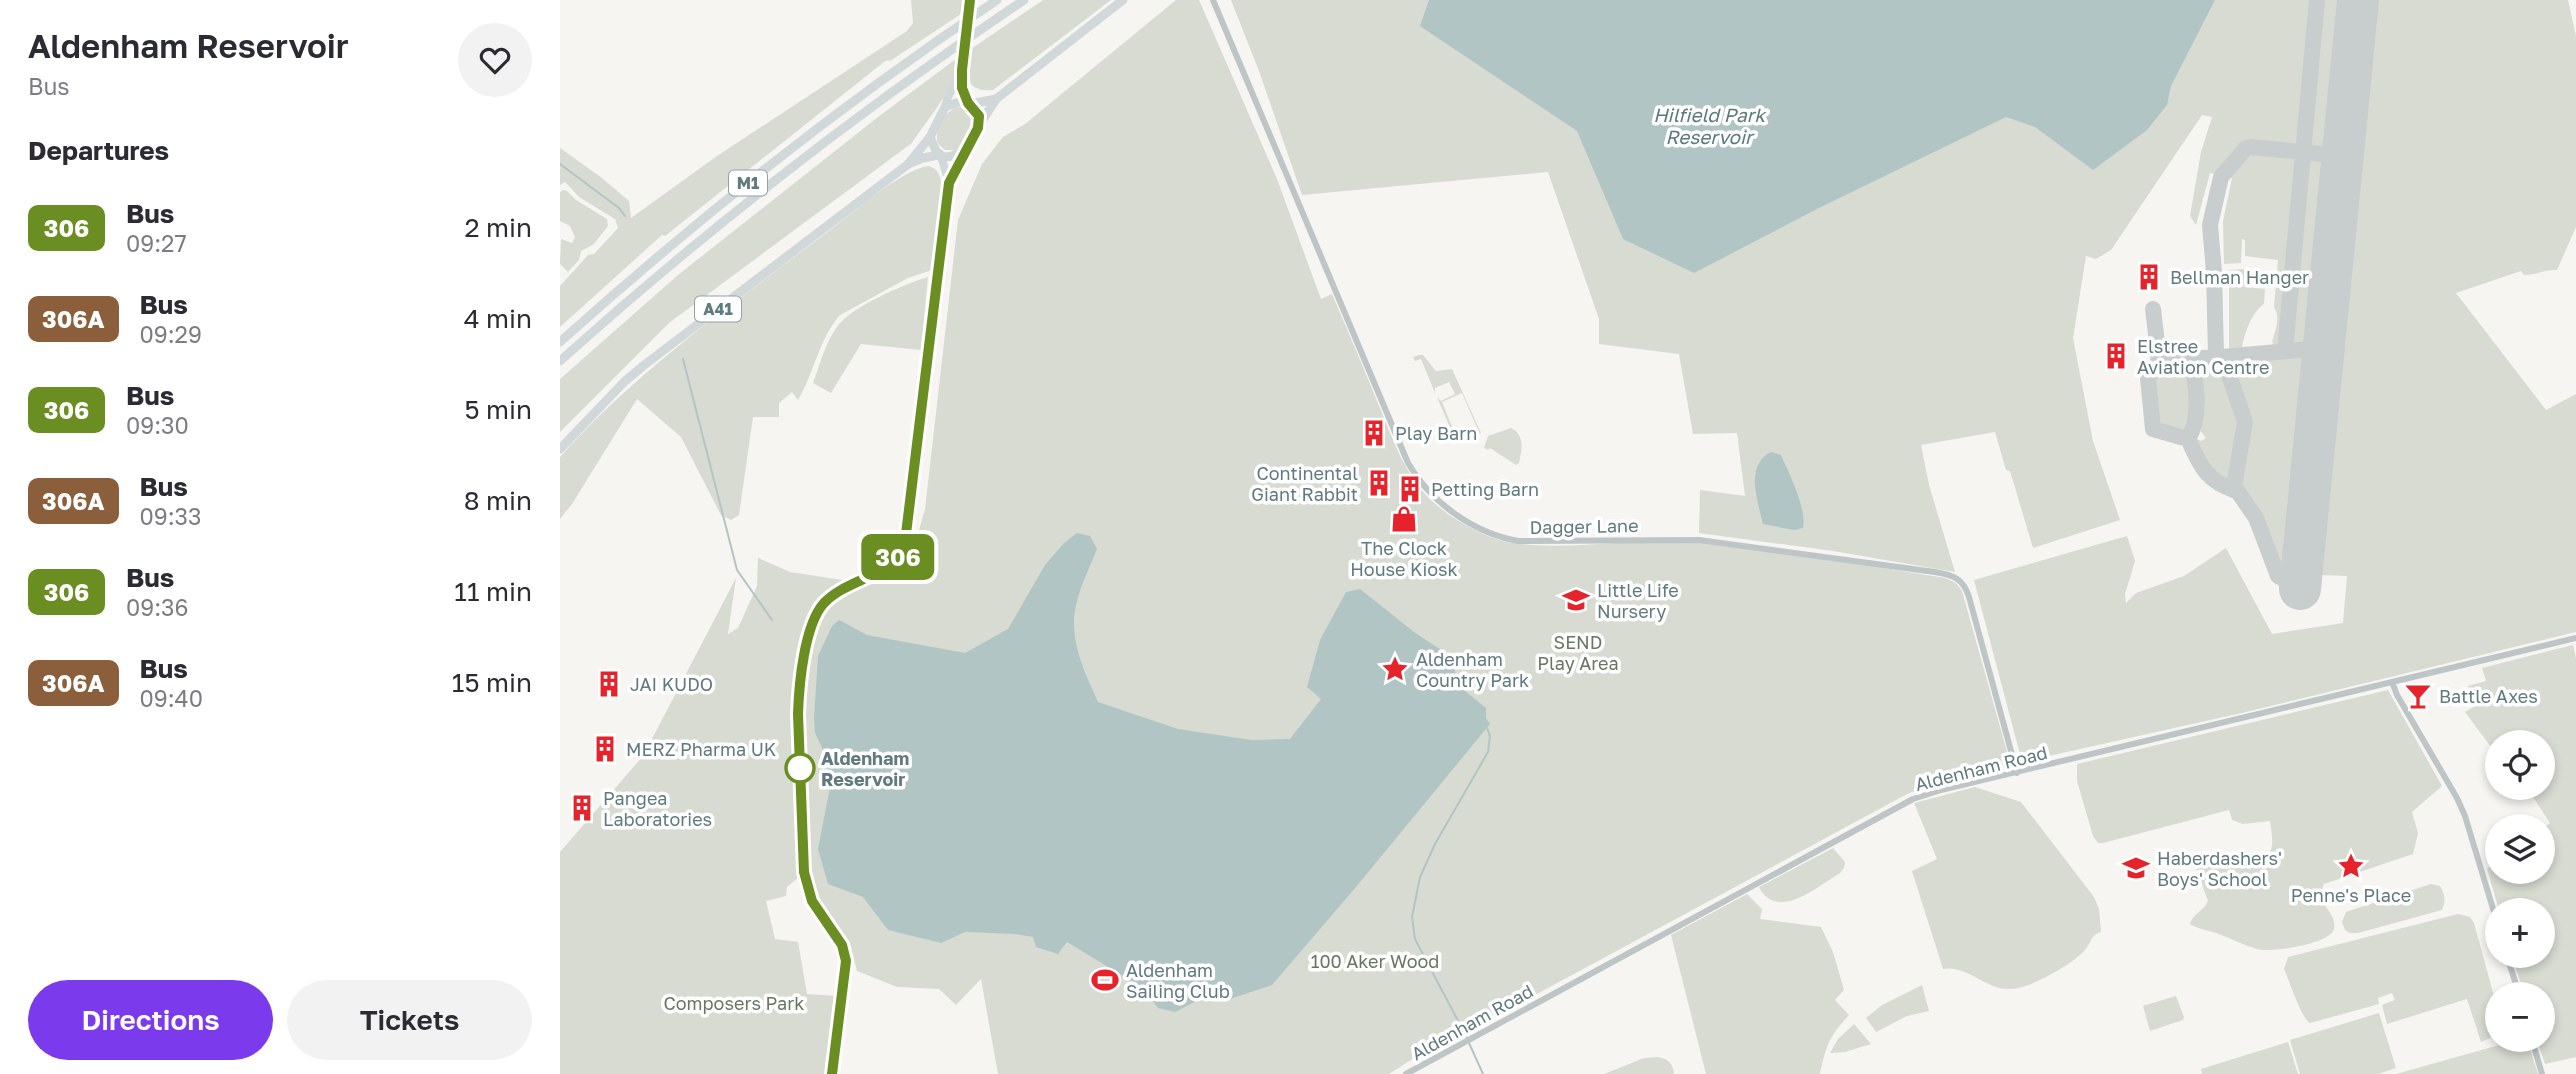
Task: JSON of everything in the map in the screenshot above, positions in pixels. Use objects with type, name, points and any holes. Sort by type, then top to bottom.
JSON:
[{"type":"highway","name":"M1","points":[[560,342],[712,211],[808,135],[997,0]]},
{"type":"highway","name":"M1","points":[[560,361],[711,231],[818,147],[1024,0]]},
{"type":"highway","points":[[996,99],[970,104],[960,101],[945,107],[930,137],[940,155],[953,157],[966,150],[996,99],[1123,0]]},
{"type":"highway","points":[[970,104],[979,116],[978,128]]},
{"type":"highway","name":"A41","points":[[560,449],[624,382],[907,165],[930,137]]},
{"type":"highway","name":"A41","points":[[907,165],[940,155]]},
{"type":"main road","points":[[970,104],[963,91],[962,70],[971,0]]},
{"type":"main road","points":[[945,107],[962,70]]},
{"type":"main road","points":[[832,1074],[846,961],[842,945],[812,901],[804,872],[798,714],[804,667],[817,613],[825,602],[888,568],[898,557],[905,542],[949,183],[966,150]]},
{"type":"main road","points":[[940,155],[949,183]]},
{"type":"street","name":"Dagger Lane","points":[[1213,0],[1408,463],[1426,488],[1470,523],[1503,538],[1518,541],[1699,540],[1956,577],[1965,585],[1969,597],[2017,773]]},
{"type":"street","name":"Aldenham Road","points":[[1406,1074],[1913,799],[2576,638]]},
{"type":"street","points":[[2392,682],[2400,702],[2461,807],[2489,898]]},
{"type":"street","points":[[2536,1052],[2542,1074]]},
{"type":"green space","points":[[911,0],[968,0],[967,10],[890,61],[884,62],[665,236],[662,235],[560,327],[560,286],[588,255],[594,254],[618,228],[615,219],[579,197],[565,182],[560,185],[560,148],[629,201],[631,218],[717,156],[907,31],[913,23]]},
{"type":"green space","points":[[1043,0],[1111,0],[993,90],[976,88],[969,79],[968,72],[971,49]]},
{"type":"green space","name":"Aldenham Country Park","points":[[1176,0],[1199,0],[1277,179],[1321,299],[1332,294],[1399,453],[1418,485],[1434,503],[1478,532],[1513,543],[1556,546],[1666,541],[1720,544],[1849,562],[1945,578],[1956,583],[1962,591],[2011,766],[1909,793],[1535,995],[1439,1042],[1389,1074],[998,1074],[981,979],[956,1005],[939,989],[897,987],[857,971],[850,943],[818,897],[809,869],[801,733],[802,693],[818,618],[829,602],[890,569],[903,556],[909,565],[925,509],[958,220],[982,164],[1003,137],[1025,124]]},
{"type":"green space","points":[[1231,0],[2344,0],[2311,335],[2300,345],[2276,347],[2272,342],[2277,320],[2274,307],[2278,260],[2245,256],[2245,240],[2242,239],[2241,263],[2224,264],[2223,221],[2232,178],[2225,175],[2244,152],[2238,150],[2218,174],[2210,173],[2196,225],[2190,216],[2201,152],[2212,117],[2202,115],[2111,250],[2096,259],[2086,256],[2073,338],[2093,441],[2120,520],[2033,548],[2010,471],[2006,470],[1995,432],[1921,445],[1929,485],[1955,572],[1833,551],[1699,533],[1700,490],[1745,496],[1737,433],[1693,434],[1679,354],[1599,344],[1599,319],[1548,172],[1302,195]],"holes":[[[1781,455],[1802,511],[1755,474],[1760,461]]]},
{"type":"green space","points":[[2372,0],[2568,0],[2576,36],[2576,227],[2557,270],[2524,275],[2521,271],[2456,293],[2546,410],[2576,394],[2576,632],[2246,712],[2022,762],[1974,580],[2127,536],[2135,561],[2125,594],[2126,603],[2136,593],[2184,576],[2226,548],[2272,634],[2343,623],[2347,576],[2320,575],[2315,572]]},
{"type":"green space","points":[[960,56],[953,80],[941,102],[912,143],[669,323],[560,432],[560,379],[678,275],[878,117]]},
{"type":"green space","points":[[961,107],[972,115],[974,121],[971,133],[958,150],[945,150],[938,144],[939,126],[945,115]]},
{"type":"green space","points":[[928,166],[938,173],[942,186],[932,270],[908,278],[840,315],[822,345],[798,400],[792,392],[779,403],[779,417],[753,417],[739,515],[731,520],[721,515],[681,437],[637,399],[560,519],[560,457],[622,394],[689,337],[877,193],[905,175]]},
{"type":"green space","points":[[563,190],[607,219],[608,226],[594,244],[581,251],[579,260],[568,272],[560,264],[561,239],[572,243],[575,237],[570,226],[560,221],[560,192]]},
{"type":"green space","points":[[2246,269],[2245,287],[2265,289],[2264,304],[2249,324],[2242,350],[2229,352],[2229,270]]},
{"type":"green space","points":[[928,277],[921,350],[861,344],[831,393],[813,383],[829,340],[844,319],[879,297]]},
{"type":"green space","points":[[2300,353],[2307,355],[2308,361],[2287,569],[2281,573],[2257,513],[2239,486],[2249,421],[2228,361]]},
{"type":"green space","points":[[1423,355],[1436,371],[1452,369],[1481,433],[1477,435],[1478,430],[1462,393],[1442,402],[1457,439],[1460,438],[1461,442],[1457,444],[1437,397],[1441,401],[1455,394],[1449,382],[1435,388],[1435,393],[1421,359],[1415,361],[1413,357]]},
{"type":"green space","points":[[2218,362],[2224,366],[2243,425],[2231,482],[2228,485],[2205,465],[2192,436],[2201,441],[2206,438],[2198,428],[2200,385],[2195,365]]},
{"type":"green space","points":[[2189,365],[2193,386],[2190,428],[2187,431],[2159,425],[2154,383],[2163,368]]},
{"type":"green space","points":[[1511,428],[1519,435],[1521,443],[1519,463],[1516,465],[1490,448],[1484,448],[1488,436]]},
{"type":"green space","name":"Composers Park","points":[[758,558],[790,572],[849,581],[840,583],[814,603],[804,635],[794,696],[793,751],[799,877],[787,887],[786,896],[766,901],[775,939],[798,942],[807,994],[837,996],[827,1074],[560,1074],[560,852],[643,756],[736,578],[728,634],[738,628],[757,586]]},
{"type":"green space","points":[[2573,645],[2576,658],[2576,1057],[2545,1064],[2541,1052],[2555,1052],[2555,982],[2520,982],[2516,968],[2555,968],[2555,898],[2495,898],[2491,884],[2555,884],[2555,814],[2544,814],[2535,800],[2555,800],[2555,730],[2485,730],[2485,739],[2465,712],[2477,705],[2468,686],[2486,681],[2482,668]]},
{"type":"green space","points":[[2388,690],[2442,786],[2412,812],[2418,833],[2413,854],[2324,884],[2322,897],[2333,918],[2334,929],[2323,939],[2299,946],[2264,950],[2190,924],[2208,901],[2196,868],[2263,862],[2271,848],[2270,821],[2243,824],[2232,820],[2229,810],[2103,843],[2098,843],[2093,836],[2077,781],[2077,764]]},
{"type":"green space","points":[[1975,787],[2021,802],[2094,897],[2099,909],[2101,932],[2093,937],[2084,951],[2054,973],[2019,988],[1997,987],[1962,971],[1943,969],[1912,871],[1937,859],[1914,803]]},
{"type":"green space","points":[[1833,848],[1845,862],[1844,868],[1809,893],[1786,902],[1776,902],[1767,897],[1759,887]]},
{"type":"green space","points":[[2431,884],[2440,886],[2443,892],[2442,910],[2358,933],[2345,930],[2342,922],[2346,912]]},
{"type":"green space","points":[[1747,894],[1762,909],[1760,919],[1821,927],[1833,952],[1844,990],[1835,1000],[1849,1015],[1829,1042],[1820,1074],[1706,1074],[1671,935]]},
{"type":"green space","points":[[2458,914],[2470,917],[2490,982],[2485,982],[2485,1040],[2481,1042],[2467,999],[2387,1024],[2382,1005],[2395,1000],[2392,993],[2378,998],[2379,1004],[2310,1023],[2299,1007],[2284,969],[2288,957]]},
{"type":"green space","points":[[1922,985],[1929,1011],[1907,1016],[1876,1032],[1866,1018],[1882,1005]]},
{"type":"green space","points":[[2176,996],[2183,1020],[2150,1031],[2143,1006]]},
{"type":"green space","points":[[2379,1013],[2396,1068],[2378,1074],[2300,1074],[2290,1040]]},
{"type":"green space","points":[[1854,1024],[1871,1044],[1845,1052],[1830,1053],[1838,1039]]},
{"type":"green space","points":[[2288,1042],[2298,1074],[2202,1074],[2201,1069]]},
{"type":"green space","points":[[2485,1049],[2485,1052],[2531,1052],[2538,1074],[2396,1074]]},
{"type":"green space","points":[[1658,1057],[1669,1062],[1674,1074],[1604,1074],[1644,1058]]},
{"type":"water","name":"Hilfield Park Reservoir","points":[[1429,0],[2215,0],[2171,86],[2167,105],[2147,130],[2093,170],[2035,127],[2006,117],[1821,207],[1694,273],[1623,239],[1577,131],[1420,26]]},
{"type":"water","points":[[1771,452],[1781,455],[1793,481],[1800,501],[1803,528],[1794,530],[1763,524],[1756,495],[1755,475],[1763,458]]},
{"type":"water","name":"Aldenham Reservoir","points":[[1077,533],[1090,536],[1097,549],[1079,595],[1074,623],[1079,654],[1098,702],[1178,729],[1251,740],[1290,739],[1321,699],[1307,687],[1320,640],[1346,592],[1360,589],[1414,632],[1447,654],[1459,686],[1486,708],[1486,718],[1490,724],[1272,985],[1230,999],[1206,996],[1175,1012],[1158,1008],[1143,988],[1067,942],[1058,954],[1036,947],[1033,937],[1015,934],[965,932],[941,943],[888,930],[863,897],[828,884],[818,849],[831,782],[824,752],[815,733],[814,718],[818,656],[832,626],[839,620],[867,635],[965,653],[1008,629],[1045,565],[1063,544]]},
{"type":"waterway","points":[[560,164],[619,208],[625,216]]},
{"type":"waterway","points":[[683,359],[737,570],[772,620]]},
{"type":"waterway","points":[[1467,1038],[1415,939],[1412,917],[1420,877],[1435,844],[1488,752],[1490,736],[1487,728]]},
{"type":"waterway","points":[[1469,1043],[1483,1074]]},
{"type":"taxiway","points":[[2285,351],[2317,0]]},
{"type":"taxiway","points":[[2302,571],[2295,579],[2278,576],[2256,518],[2234,486],[2245,422],[2226,366],[2216,354],[2210,225],[2221,177],[2246,148],[2343,156]]},
{"type":"taxiway","points":[[2153,309],[2159,360],[2148,378],[2153,429],[2188,439],[2205,471],[2217,482],[2236,491]]},
{"type":"taxiway","points":[[2310,349],[2320,343],[2326,331]]},
{"type":"taxiway","points":[[2159,360],[2310,349],[2319,353],[2322,361]]},
{"type":"taxiway","points":[[2188,439],[2196,410],[2191,358]]},
{"type":"runway","points":[[2300,589],[2358,0]]},
{"type":"bus line","name":"306","points":[[832,1074],[846,961],[842,945],[814,906],[804,872],[799,692],[812,625],[817,613],[825,602],[835,595],[888,568],[902,551],[905,542],[949,183],[978,128],[979,116],[968,103],[962,88],[970,0]]},
{"type":"place","name":"Bellman Hanger","points":[[2149,277]]},
{"type":"place","name":"Elstree Aviation Centre","points":[[2116,356]]},
{"type":"place","name":"Play Barn","points":[[1374,433]]},
{"type":"place","name":"Continental Giant Rabbit","points":[[1379,483]]},
{"type":"place","name":"Petting Barn","points":[[1410,489]]},
{"type":"place","name":"The Clock House Kiosk","points":[[1404,519]]},
{"type":"place","name":"Little Life Nursery","points":[[1576,600]]},
{"type":"place","name":"Aldenham Country Park","points":[[1395,669]]},
{"type":"place","name":"JAI KUDO","points":[[609,684]]},
{"type":"place","name":"Battle Axes","points":[[2418,696]]},
{"type":"place","name":"MERZ Pharma UK","points":[[605,749]]},
{"type":"place","name":"Aldenham Reservoir","points":[[800,768]]},
{"type":"place","name":"Pangea Laboratories","points":[[582,808]]},
{"type":"place","name":"Penne's Place","points":[[2351,866]]},
{"type":"place","name":"Haberdashers' Boys' School","points":[[2136,868]]},
{"type":"place","name":"Aldenham Sailing Club","points":[[1105,980]]},
{"type":"park label","name":"SEND Play Area","points":[[1578,652]]},
{"type":"park label","name":"100 Aker Wood","points":[[1375,961]]}]
